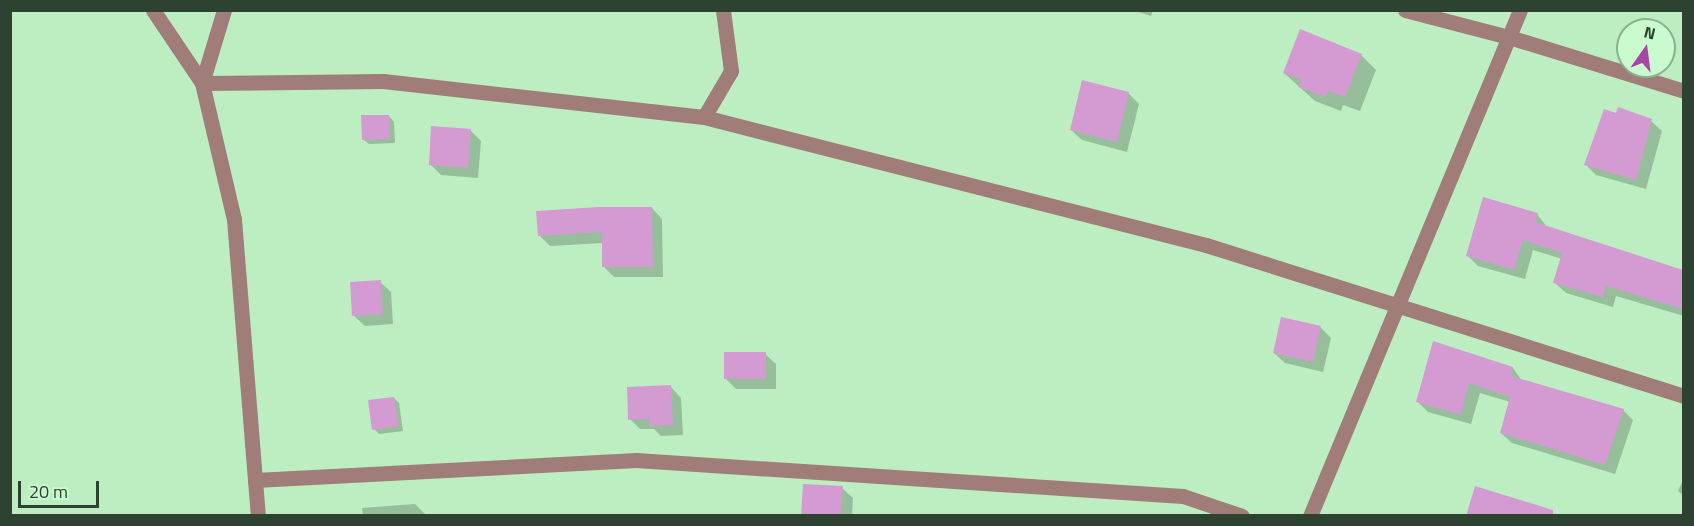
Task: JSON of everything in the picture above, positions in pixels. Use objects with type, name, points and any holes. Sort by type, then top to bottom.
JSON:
[{"type":"street","points":[[153,10],[202,83],[234,219],[258,516]]},
{"type":"street","points":[[202,83],[224,10]]},
{"type":"street","points":[[704,117],[731,71],[723,10]]},
{"type":"street","points":[[1405,10],[1509,37],[1683,91]]},
{"type":"street","points":[[1310,516],[1520,10]]},
{"type":"street","points":[[202,83],[383,81],[704,117],[1206,245],[1683,396]]},
{"type":"street","points":[[255,480],[636,460],[1182,496],[1242,516]]},
{"type":"building","points":[[1300,29],[1362,54],[1345,97],[1328,91],[1326,97],[1298,87],[1301,80],[1283,73]]},
{"type":"building","points":[[1082,80],[1129,92],[1117,142],[1070,130]]},
{"type":"building","points":[[1618,107],[1652,119],[1636,180],[1584,165],[1604,109],[1616,113]]},
{"type":"building","points":[[361,115],[389,115],[390,139],[362,140]]},
{"type":"building","points":[[431,126],[471,129],[468,168],[429,165]]},
{"type":"building","points":[[1483,197],[1538,213],[1535,222],[1683,270],[1683,309],[1606,286],[1603,297],[1553,283],[1562,253],[1523,240],[1514,270],[1466,256]]},
{"type":"building","points":[[598,207],[652,207],[653,267],[602,267],[602,232],[538,236],[536,211]]},
{"type":"building","points":[[381,280],[383,314],[352,316],[350,282]]},
{"type":"building","points":[[1281,317],[1321,326],[1313,362],[1273,353]]},
{"type":"building","points":[[1433,341],[1513,367],[1511,376],[1624,409],[1605,465],[1500,433],[1510,397],[1469,383],[1461,415],[1416,402]]},
{"type":"building","points":[[724,352],[766,352],[766,379],[724,379]]},
{"type":"building","points":[[671,385],[673,425],[649,426],[649,419],[628,420],[627,387]]},
{"type":"building","points":[[394,397],[399,426],[372,430],[368,400]]},
{"type":"building","points":[[803,484],[843,486],[841,516],[801,516]]},
{"type":"building","points":[[1475,486],[1553,510],[1553,516],[1466,516]]}]
